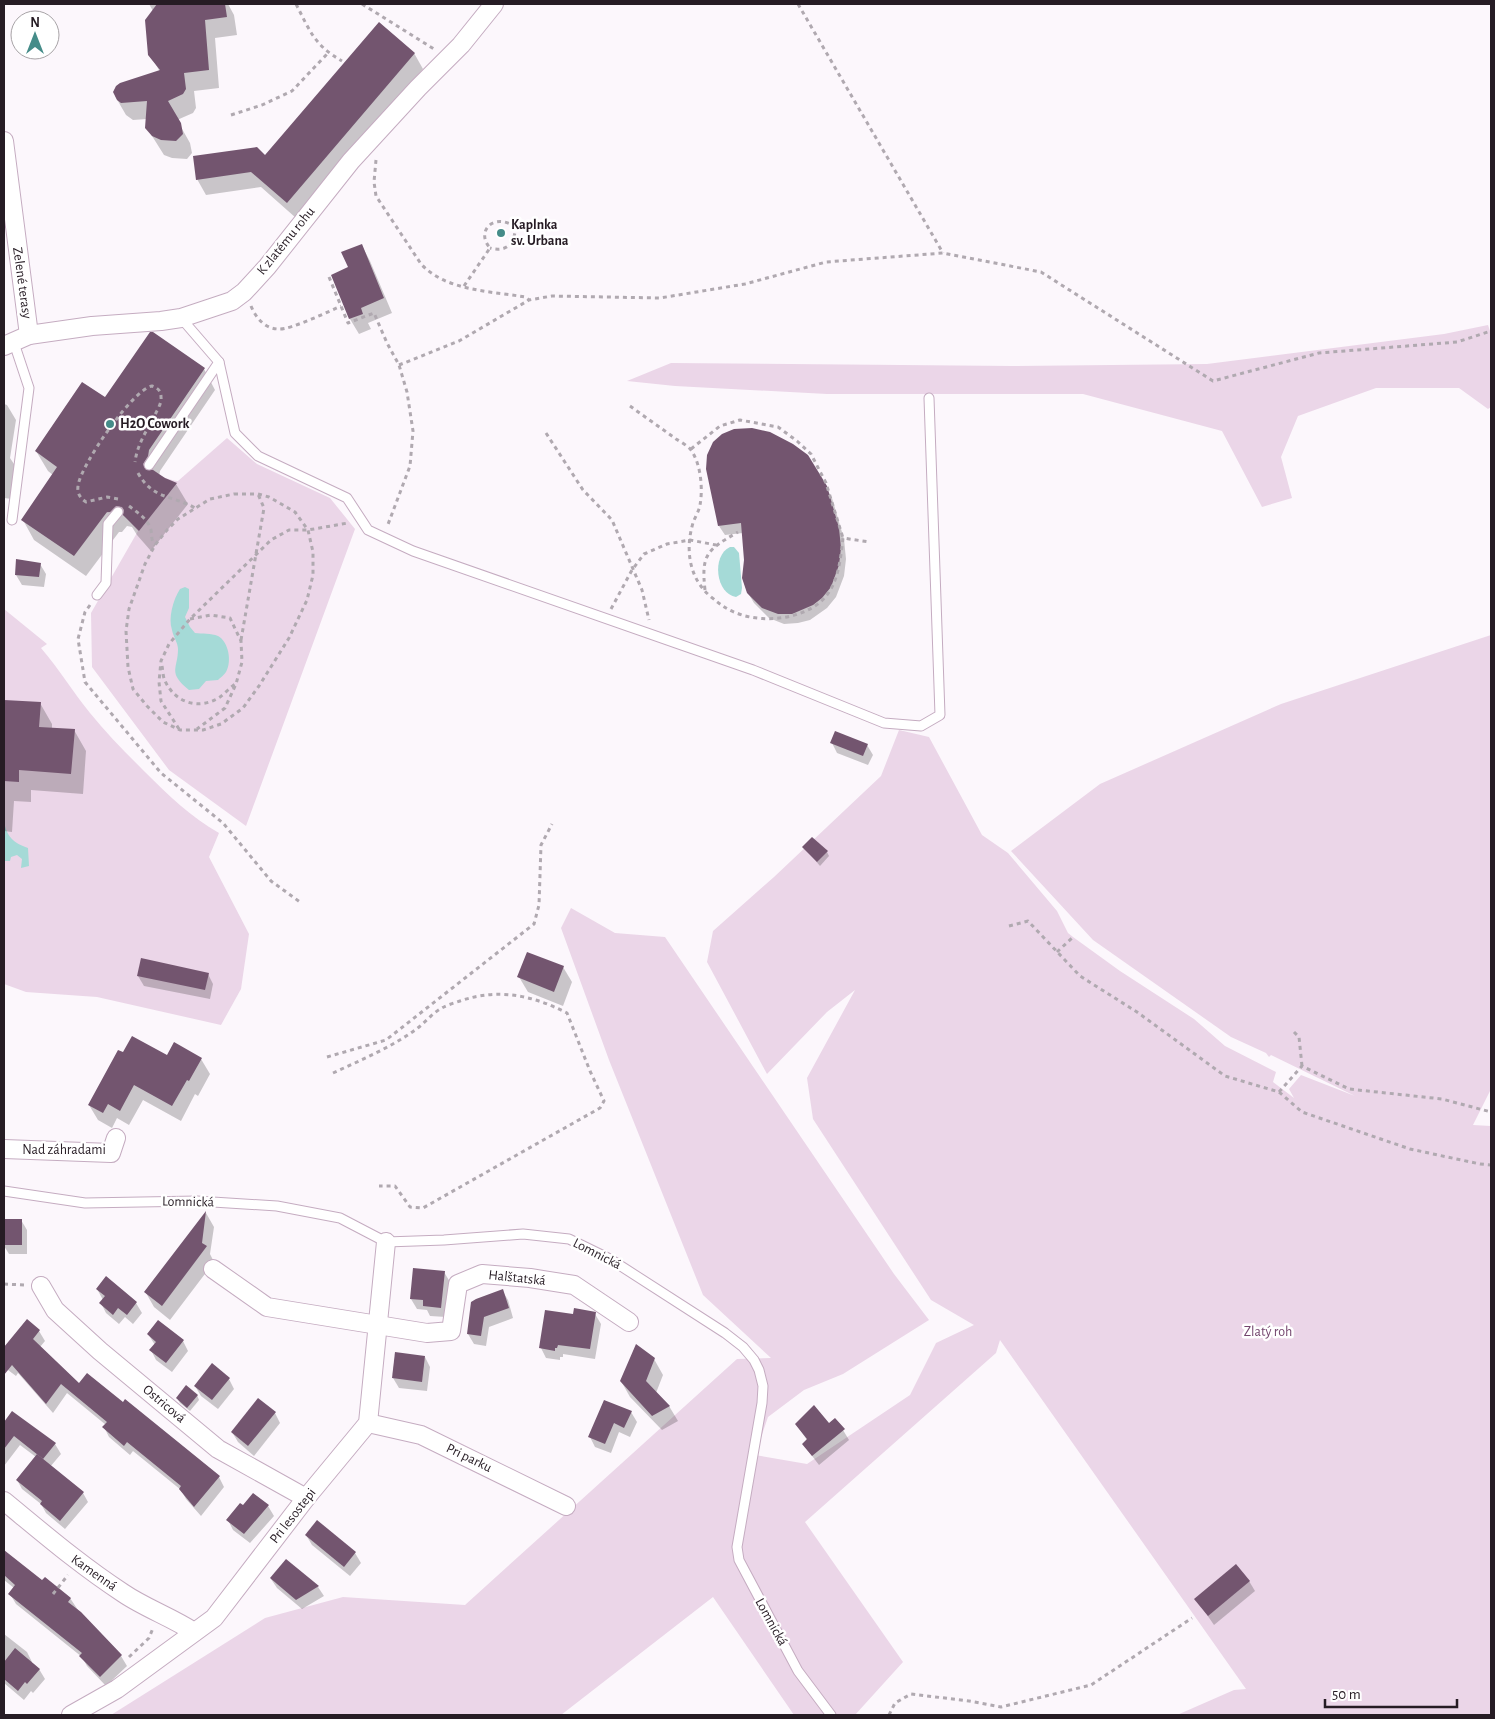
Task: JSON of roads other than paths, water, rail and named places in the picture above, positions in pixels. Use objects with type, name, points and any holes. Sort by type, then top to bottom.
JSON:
[{"type":"street","name":"K zlatému rohu","points":[[9,345],[30,336],[92,326],[181,318],[232,301],[244,292],[267,268],[368,142],[461,45],[494,4]]},
{"type":"street","name":"Zelené terasy","points":[[4,141],[30,336]]},
{"type":"street","name":"Nad záhradami","points":[[4,1149],[111,1153],[116,1138]]},
{"type":"street","points":[[368,1423],[386,1242]]},
{"type":"street","points":[[213,1269],[267,1307],[377,1325]]},
{"type":"street","name":"Halštatská","points":[[377,1325],[427,1333],[451,1331],[458,1284],[482,1274],[530,1278],[574,1285],[629,1322]]},
{"type":"street","name":"Ostricová","points":[[40,1286],[55,1310],[100,1351],[218,1448],[306,1498]]},
{"type":"street","name":"Pri lesostepi","points":[[71,1715],[117,1688],[214,1618],[306,1498],[368,1423]]},
{"type":"street","name":"Pri parku","points":[[368,1423],[421,1435],[566,1506]]},
{"type":"street","name":"Kamenná","points":[[4,1500],[78,1563],[125,1595],[194,1632]]},
{"type":"lane","points":[[181,318],[219,362],[235,433],[258,456],[347,498],[368,530],[432,558],[753,670],[884,723],[920,726],[940,715],[929,398]]},
{"type":"lane","points":[[9,345],[29,388],[12,520]]},
{"type":"lane","points":[[149,465],[219,362]]},
{"type":"lane","points":[[97,595],[106,583],[108,524],[118,512]]},
{"type":"lane","name":"Lomnická","points":[[4,1191],[85,1203],[197,1201],[278,1206],[340,1218],[386,1242],[523,1234],[569,1240],[610,1259],[724,1332],[743,1347],[754,1360],[759,1370],[763,1386],[759,1422],[737,1548],[738,1560],[798,1672],[831,1715]]},
{"type":"water","points":[[730,547],[734,547],[739,553],[742,588],[741,594],[736,597],[724,589],[718,574],[720,558]]},
{"type":"water","points":[[185,587],[189,589],[189,608],[185,617],[190,627],[195,633],[212,634],[222,639],[227,647],[229,658],[226,672],[218,680],[206,681],[199,689],[189,690],[182,684],[176,674],[178,647],[171,625],[175,598],[180,589]]},
{"type":"water","points":[[4,820],[9,835],[19,844],[28,848],[29,866],[21,868],[22,859],[17,855],[11,857],[10,861],[4,861]]},
{"type":"place","name":"Kaplnka sv. Urbana","points":[[501,233]]},
{"type":"place","name":"H2O Cowork","points":[[110,424]]},
{"type":"park label","name":"Zlatý roh","points":[[1268,1332]]}]
